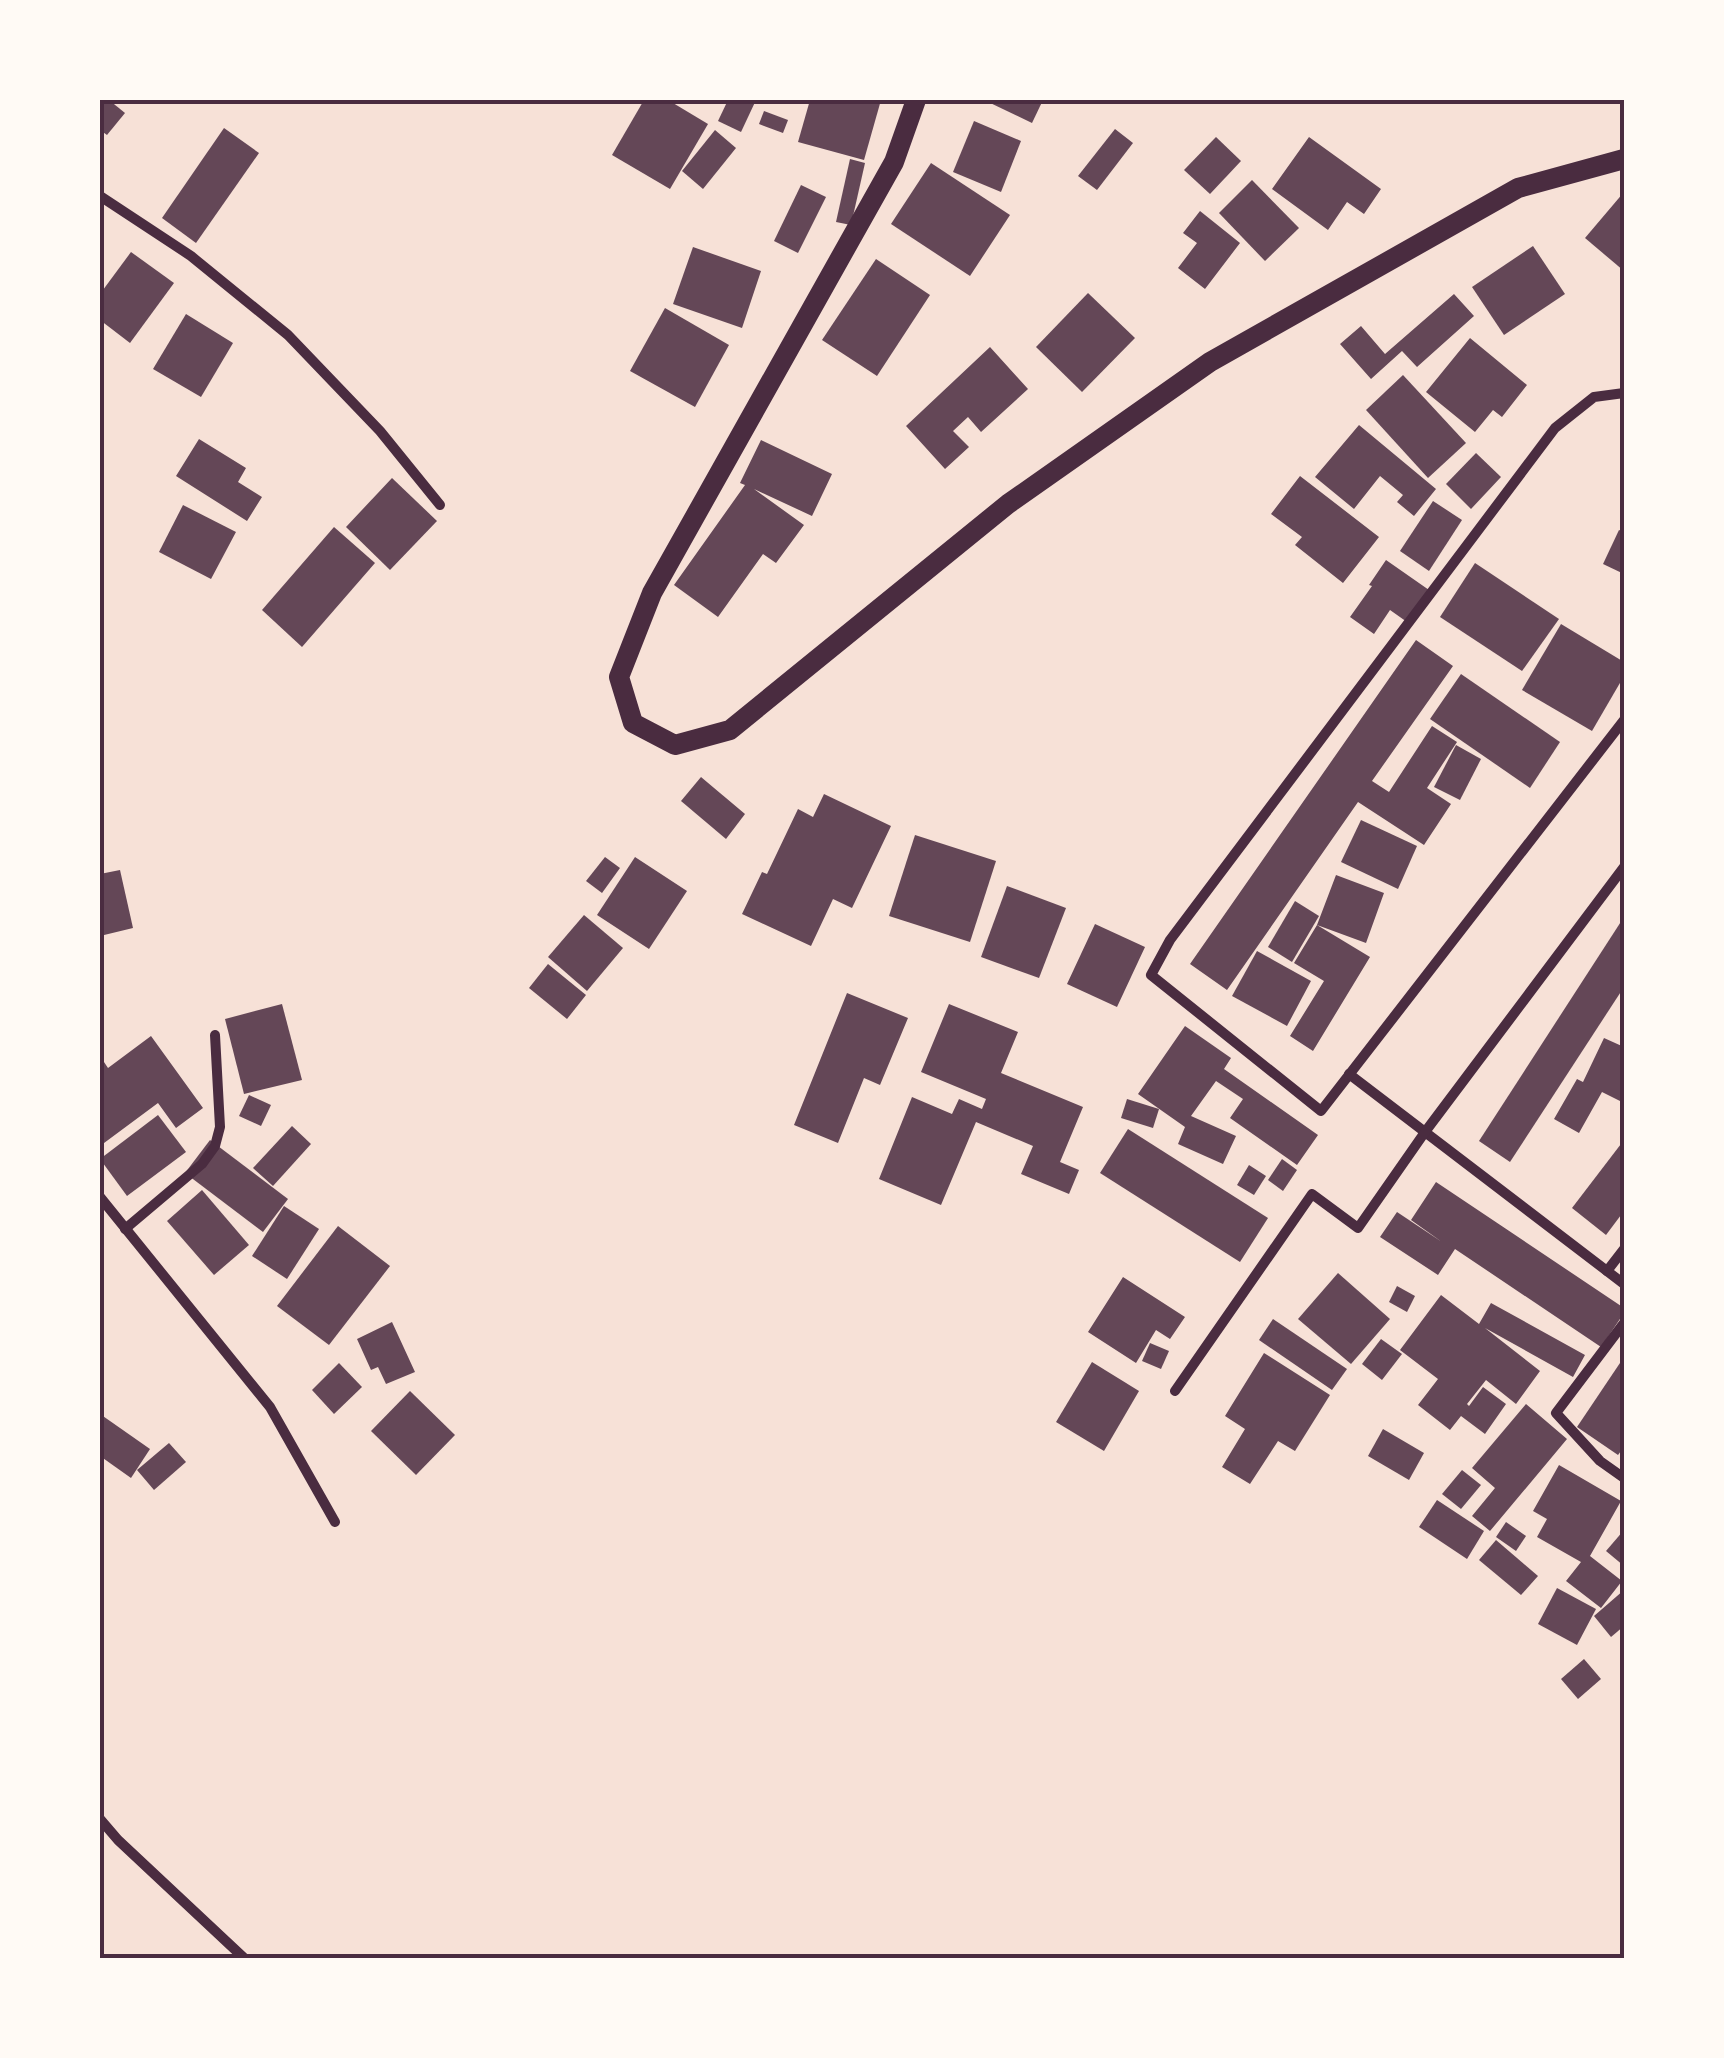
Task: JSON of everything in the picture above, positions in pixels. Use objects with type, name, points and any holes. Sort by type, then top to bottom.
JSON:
[{"type":"main road","points":[[916,100],[894,162],[652,593],[618,677],[633,722],[675,745],[730,730],[1008,504],[1210,362],[1518,188],[1624,159]]},
{"type":"street","points":[[100,196],[191,256],[288,335],[380,431],[440,505]]},
{"type":"street","points":[[1624,393],[1594,398],[1555,428],[1170,940],[1151,975],[1321,1111],[1624,720]]},
{"type":"street","points":[[1175,1391],[1312,1194],[1358,1228],[1425,1132],[1624,867]]},
{"type":"street","points":[[126,1228],[202,1164],[214,1146],[220,1127],[215,1035]]},
{"type":"street","points":[[1349,1074],[1624,1284]]},
{"type":"street","points":[[100,1197],[270,1407],[335,1522]]},
{"type":"street","points":[[1607,1271],[1624,1248]]},
{"type":"street","points":[[1624,1323],[1556,1413],[1600,1461],[1624,1478]]},
{"type":"street","points":[[100,1818],[118,1840],[244,1958]]},
{"type":"building","points":[[100,100],[109,100],[125,113],[107,135],[100,130]]},
{"type":"building","points":[[644,100],[668,100],[708,124],[670,189],[612,155]]},
{"type":"building","points":[[728,100],[756,100],[741,132],[718,121]]},
{"type":"building","points":[[810,100],[881,100],[864,160],[798,142]]},
{"type":"building","points":[[984,100],[1043,100],[1032,123]]},
{"type":"building","points":[[764,111],[788,120],[783,133],[759,124]]},
{"type":"building","points":[[974,121],[1021,141],[1001,192],[953,172]]},
{"type":"building","points":[[224,128],[259,153],[196,243],[162,218]]},
{"type":"building","points":[[1115,129],[1133,143],[1097,190],[1078,176]]},
{"type":"building","points":[[715,130],[736,148],[703,189],[682,171]]},
{"type":"building","points":[[1216,137],[1241,161],[1210,194],[1184,170]]},
{"type":"building","points":[[1309,137],[1381,189],[1364,214],[1347,202],[1328,230],[1272,189]]},
{"type":"building","points":[[850,159],[865,163],[851,225],[836,222]]},
{"type":"building","points":[[931,163],[1010,215],[970,276],[891,224]]},
{"type":"building","points":[[1252,180],[1299,228],[1265,261],[1219,213]]},
{"type":"building","points":[[801,185],[826,197],[798,253],[774,241]]},
{"type":"building","points":[[1624,192],[1624,271],[1585,238]]},
{"type":"building","points":[[1200,211],[1240,243],[1205,289],[1178,268],[1197,243],[1183,233]]},
{"type":"building","points":[[1533,246],[1565,294],[1504,335],[1472,287]]},
{"type":"building","points":[[693,247],[761,271],[742,328],[673,304]]},
{"type":"building","points":[[131,252],[174,283],[130,343],[100,320],[100,294]]},
{"type":"building","points":[[876,259],[930,295],[877,376],[822,340]]},
{"type":"building","points":[[1088,293],[1135,338],[1082,392],[1036,347]]},
{"type":"building","points":[[1454,294],[1474,316],[1417,367],[1402,351],[1371,379],[1340,344],[1361,326],[1385,354]]},
{"type":"building","points":[[665,308],[729,345],[695,407],[630,371]]},
{"type":"building","points":[[186,314],[233,343],[201,397],[153,369]]},
{"type":"building","points":[[1470,338],[1527,385],[1502,417],[1493,410],[1475,432],[1426,392]]},
{"type":"building","points":[[990,347],[1028,389],[981,432],[968,417],[953,431],[969,447],[945,469],[906,426]]},
{"type":"building","points":[[1403,375],[1466,443],[1428,478],[1366,410]]},
{"type":"building","points":[[1359,425],[1436,489],[1414,516],[1397,502],[1403,495],[1380,476],[1354,509],[1315,477]]},
{"type":"building","points":[[199,439],[246,468],[238,482],[262,497],[247,521],[176,476]]},
{"type":"building","points":[[761,440],[832,474],[812,516],[754,489],[804,525],[776,563],[763,554],[718,617],[674,585],[745,485],[740,483]]},
{"type":"building","points":[[1476,453],[1501,477],[1471,509],[1446,484]]},
{"type":"building","points":[[1300,476],[1379,537],[1343,583],[1295,545],[1302,537],[1271,514]]},
{"type":"building","points":[[392,478],[437,521],[390,570],[346,527]]},
{"type":"building","points":[[1433,501],[1462,520],[1429,571],[1400,551]]},
{"type":"building","points":[[183,505],[236,532],[211,579],[159,552]]},
{"type":"building","points":[[334,527],[375,563],[302,647],[262,610]]},
{"type":"building","points":[[1619,530],[1624,532],[1624,574],[1603,564]]},
{"type":"building","points":[[1386,560],[1429,590],[1407,622],[1390,610],[1374,634],[1350,617]]},
{"type":"building","points":[[1475,563],[1559,619],[1522,671],[1440,617]]},
{"type":"building","points":[[1561,624],[1624,662],[1624,676],[1592,731],[1522,690]]},
{"type":"building","points":[[1416,640],[1453,666],[1372,781],[1389,792],[1432,726],[1457,742],[1427,788],[1451,804],[1424,845],[1358,802],[1227,990],[1190,964]]},
{"type":"building","points":[[1461,674],[1560,742],[1530,788],[1430,719]]},
{"type":"building","points":[[1456,745],[1481,759],[1460,800],[1434,787]]},
{"type":"building","points":[[701,777],[745,814],[726,839],[681,801]]},
{"type":"building","points":[[824,794],[891,826],[852,908],[833,899],[811,946],[742,914],[762,872],[767,874],[798,809],[813,817]]},
{"type":"building","points":[[1361,820],[1417,846],[1398,889],[1341,862]]},
{"type":"building","points":[[915,835],[996,861],[970,942],[889,916]]},
{"type":"building","points":[[605,857],[620,868],[602,893],[586,881]]},
{"type":"building","points":[[635,857],[687,891],[649,949],[597,915]]},
{"type":"building","points":[[120,870],[133,928],[100,936],[100,874]]},
{"type":"building","points":[[1336,875],[1384,893],[1366,943],[1317,925]]},
{"type":"building","points":[[1007,886],[1066,908],[1039,978],[981,957]]},
{"type":"building","points":[[1295,901],[1319,916],[1292,962],[1268,947]]},
{"type":"building","points":[[584,915],[623,948],[587,991],[548,957]]},
{"type":"building","points":[[1624,917],[1624,987],[1510,1162],[1479,1141]]},
{"type":"building","points":[[1095,924],[1145,947],[1117,1007],[1067,984]]},
{"type":"building","points":[[1317,925],[1370,957],[1313,1051],[1290,1036],[1324,981],[1294,963]]},
{"type":"building","points":[[1257,951],[1311,981],[1287,1026],[1232,996]]},
{"type":"building","points":[[548,964],[586,995],[567,1019],[529,988]]},
{"type":"building","points":[[847,993],[908,1018],[880,1085],[864,1078],[838,1143],[794,1125]]},
{"type":"building","points":[[282,1004],[302,1080],[244,1094],[225,1019]]},
{"type":"building","points":[[949,1004],[1018,1032],[1001,1073],[1083,1107],[1060,1162],[1079,1170],[1069,1194],[1021,1174],[1033,1146],[976,1122],[941,1205],[879,1179],[912,1097],[952,1114],[959,1099],[982,1109],[986,1099],[921,1072]]},
{"type":"building","points":[[1185,1026],[1231,1058],[1224,1069],[1318,1135],[1297,1165],[1230,1118],[1243,1099],[1216,1081],[1191,1116],[1236,1136],[1223,1164],[1178,1144],[1185,1127],[1138,1094]]},
{"type":"building","points":[[151,1036],[203,1108],[176,1128],[158,1103],[100,1146],[100,1056],[108,1068]]},
{"type":"building","points":[[1604,1038],[1624,1047],[1624,1103],[1602,1092],[1579,1133],[1554,1119],[1577,1079],[1583,1082]]},
{"type":"building","points":[[249,1095],[271,1105],[261,1126],[239,1116]]},
{"type":"building","points":[[1127,1099],[1159,1109],[1153,1128],[1121,1118]]},
{"type":"building","points":[[158,1115],[186,1152],[127,1196],[100,1159]]},
{"type":"building","points":[[292,1126],[311,1144],[273,1186],[253,1168]]},
{"type":"building","points":[[1128,1129],[1268,1218],[1240,1262],[1100,1173]]},
{"type":"building","points":[[210,1140],[288,1199],[263,1232],[185,1173]]},
{"type":"building","points":[[1624,1140],[1624,1211],[1606,1235],[1572,1208]]},
{"type":"building","points":[[1282,1159],[1297,1170],[1283,1191],[1268,1180]]},
{"type":"building","points":[[1249,1165],[1266,1176],[1254,1195],[1237,1185]]},
{"type":"building","points":[[1436,1182],[1624,1308],[1601,1347],[1455,1249],[1438,1275],[1380,1237],[1397,1212],[1442,1242],[1411,1220]]},
{"type":"building","points":[[202,1190],[249,1245],[214,1275],[167,1221]]},
{"type":"building","points":[[284,1206],[319,1229],[287,1279],[252,1256]]},
{"type":"building","points":[[338,1226],[390,1266],[329,1345],[277,1306]]},
{"type":"building","points":[[1338,1273],[1390,1319],[1351,1364],[1298,1319]]},
{"type":"building","points":[[1123,1277],[1185,1317],[1170,1339],[1156,1330],[1136,1363],[1088,1332]]},
{"type":"building","points":[[1397,1286],[1415,1296],[1407,1312],[1389,1302]]},
{"type":"building","points":[[1441,1295],[1479,1324],[1491,1303],[1585,1355],[1573,1377],[1485,1328],[1540,1371],[1516,1404],[1486,1380],[1467,1404],[1483,1387],[1506,1404],[1485,1434],[1461,1416],[1450,1430],[1418,1405],[1438,1379],[1400,1350]]},
{"type":"building","points":[[1273,1319],[1347,1369],[1332,1390],[1259,1340]]},
{"type":"building","points":[[392,1322],[415,1372],[386,1384],[378,1367],[371,1370],[357,1339]]},
{"type":"building","points":[[1381,1339],[1402,1354],[1382,1380],[1362,1364]]},
{"type":"building","points":[[1150,1343],[1169,1351],[1161,1369],[1142,1361]]},
{"type":"building","points":[[1264,1353],[1330,1395],[1295,1451],[1278,1441],[1250,1484],[1222,1467],[1245,1429],[1225,1416]]},
{"type":"building","points":[[1624,1357],[1624,1447],[1618,1455],[1577,1427]]},
{"type":"building","points":[[1092,1362],[1139,1391],[1104,1451],[1056,1422]]},
{"type":"building","points":[[339,1363],[362,1387],[334,1414],[312,1390]]},
{"type":"building","points":[[410,1391],[455,1435],[416,1475],[371,1431]]},
{"type":"building","points":[[1526,1404],[1567,1439],[1490,1531],[1472,1516],[1495,1488],[1472,1468]]},
{"type":"building","points":[[100,1414],[150,1449],[131,1478],[100,1456]]},
{"type":"building","points":[[1383,1429],[1424,1453],[1409,1480],[1368,1456]]},
{"type":"building","points":[[169,1443],[186,1462],[154,1490],[137,1470]]},
{"type":"building","points":[[1559,1465],[1621,1501],[1590,1556],[1622,1581],[1601,1608],[1566,1581],[1581,1562],[1537,1537],[1547,1519],[1533,1511]]},
{"type":"building","points":[[1462,1470],[1481,1485],[1461,1509],[1442,1494]]},
{"type":"building","points":[[1437,1500],[1484,1531],[1467,1559],[1419,1527]]},
{"type":"building","points":[[1506,1522],[1526,1536],[1516,1551],[1496,1537]]},
{"type":"building","points":[[1624,1530],[1624,1566],[1606,1551]]},
{"type":"building","points":[[1496,1540],[1538,1576],[1521,1595],[1479,1560]]},
{"type":"building","points":[[1557,1588],[1596,1609],[1577,1645],[1538,1624]]},
{"type":"building","points":[[1624,1590],[1624,1626],[1611,1637],[1594,1616]]},
{"type":"building","points":[[1584,1659],[1601,1679],[1578,1699],[1561,1679]]}]
